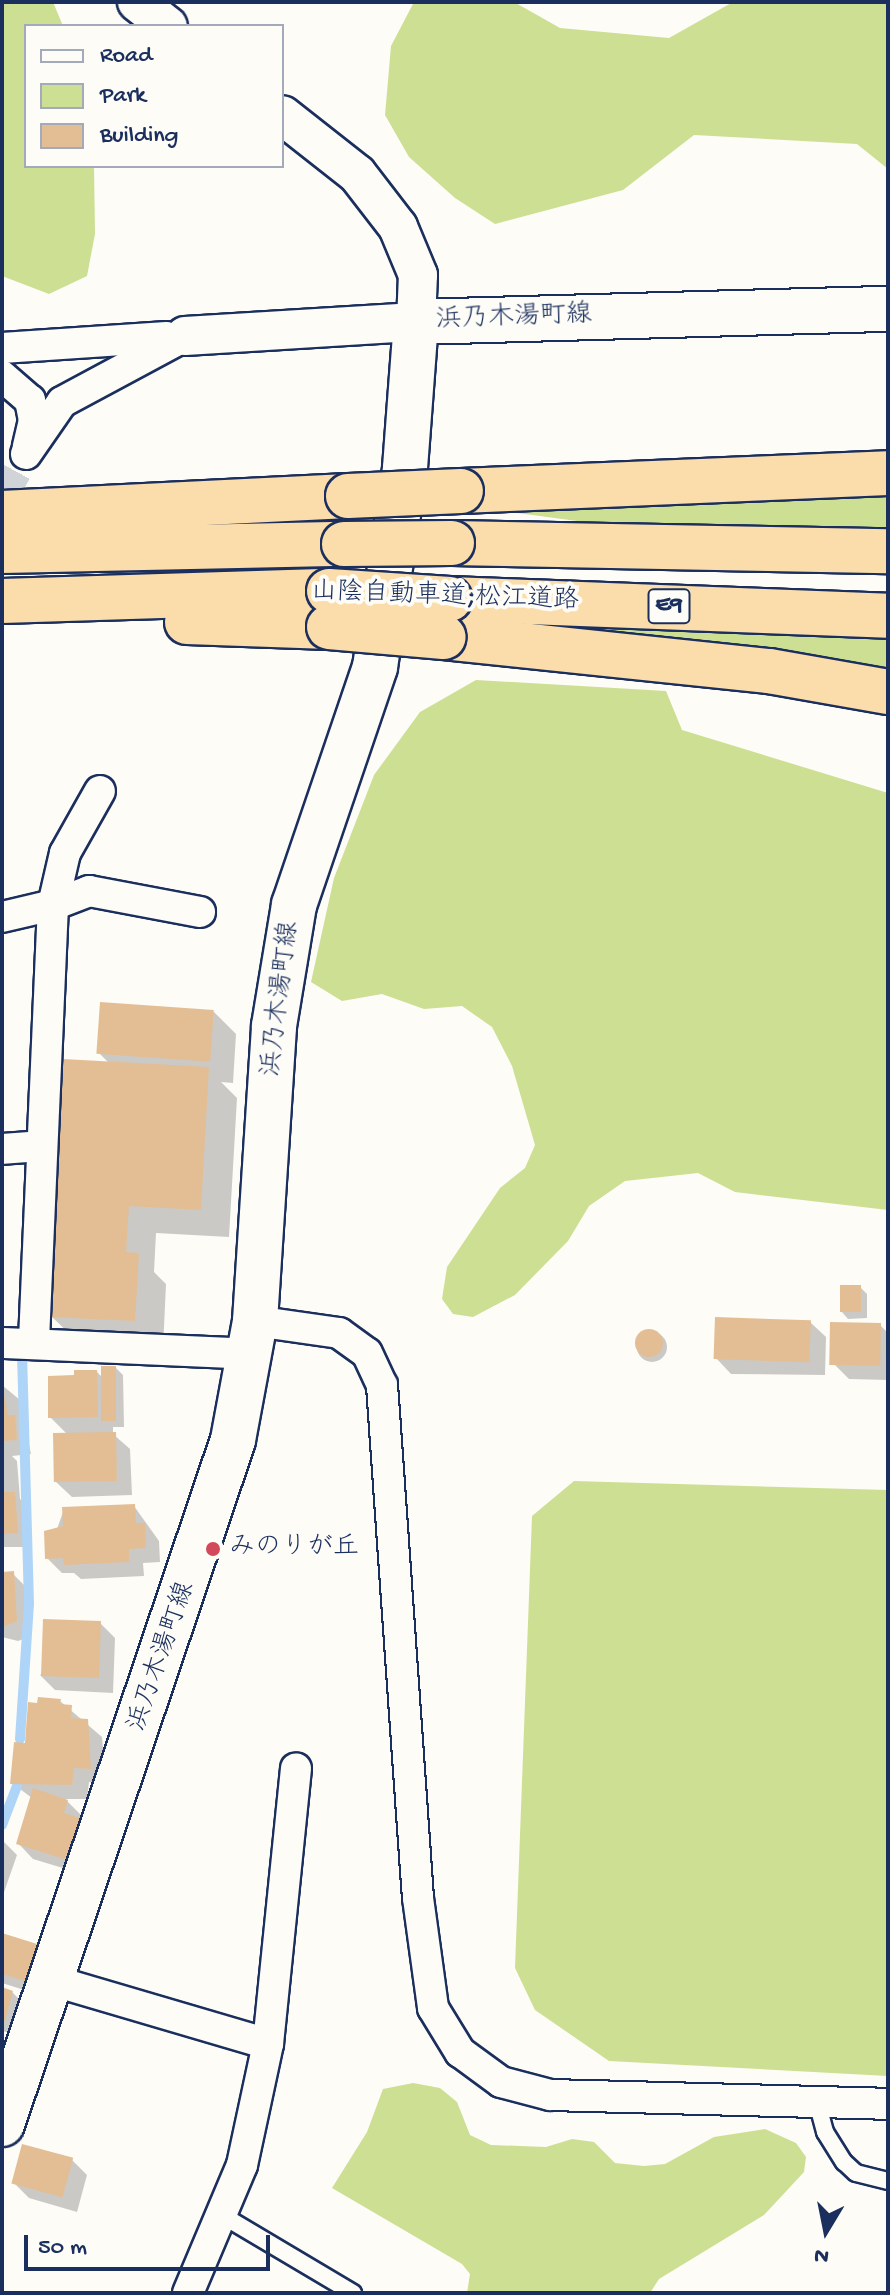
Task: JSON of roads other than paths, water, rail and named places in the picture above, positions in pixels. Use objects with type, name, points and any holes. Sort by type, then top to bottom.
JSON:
[{"type":"highway","points":[[2,513],[888,473]]},
{"type":"highway","name":"山陰自動車道;松江道路","points":[[2,551],[452,543],[888,551]]},
{"type":"highway","points":[[18,600],[119,619],[329,609],[447,618],[888,692]]},
{"type":"highway","name":"山陰自動車道;松江道路","points":[[447,618],[888,616]]},
{"type":"main road","name":"浜乃木湯町線","points":[[2,2124],[197,1556],[233,1440],[253,1338],[276,1011],[294,905],[375,667],[405,468],[416,322],[888,309]]},
{"type":"street","points":[[137,2],[165,24]]},
{"type":"street","points":[[2,348],[416,322],[418,275],[398,227],[357,174],[284,117]]},
{"type":"street","points":[[2,376],[30,400],[34,420],[26,454],[62,402],[185,336]]},
{"type":"street","points":[[34,1342],[53,905],[65,853],[100,791]]},
{"type":"street","points":[[2,917],[53,905],[89,891],[200,912]]},
{"type":"street","points":[[2,1149],[42,1146]]},
{"type":"street","points":[[2,1343],[253,1338],[321,1327],[356,1341],[375,1365],[382,1385],[418,1898],[433,2008],[460,2052],[501,2082],[550,2095],[888,2104]]},
{"type":"street","points":[[188,2293],[242,2165],[268,2044],[296,1768]]},
{"type":"street","points":[[51,1980],[268,2044]]},
{"type":"lane","points":[[817,2102],[825,2132],[844,2162],[856,2173],[888,2181]]},
{"type":"lane","points":[[220,2214],[353,2293]]},
{"type":"waterway","points":[[20,1739],[29,1604],[22,1359]]},
{"type":"waterway","points":[[2,1825],[17,1786]]},
{"type":"tunnel","points":[[2,498],[26,454]]},
{"type":"place","name":"みのりが丘","points":[[213,1549]]}]
